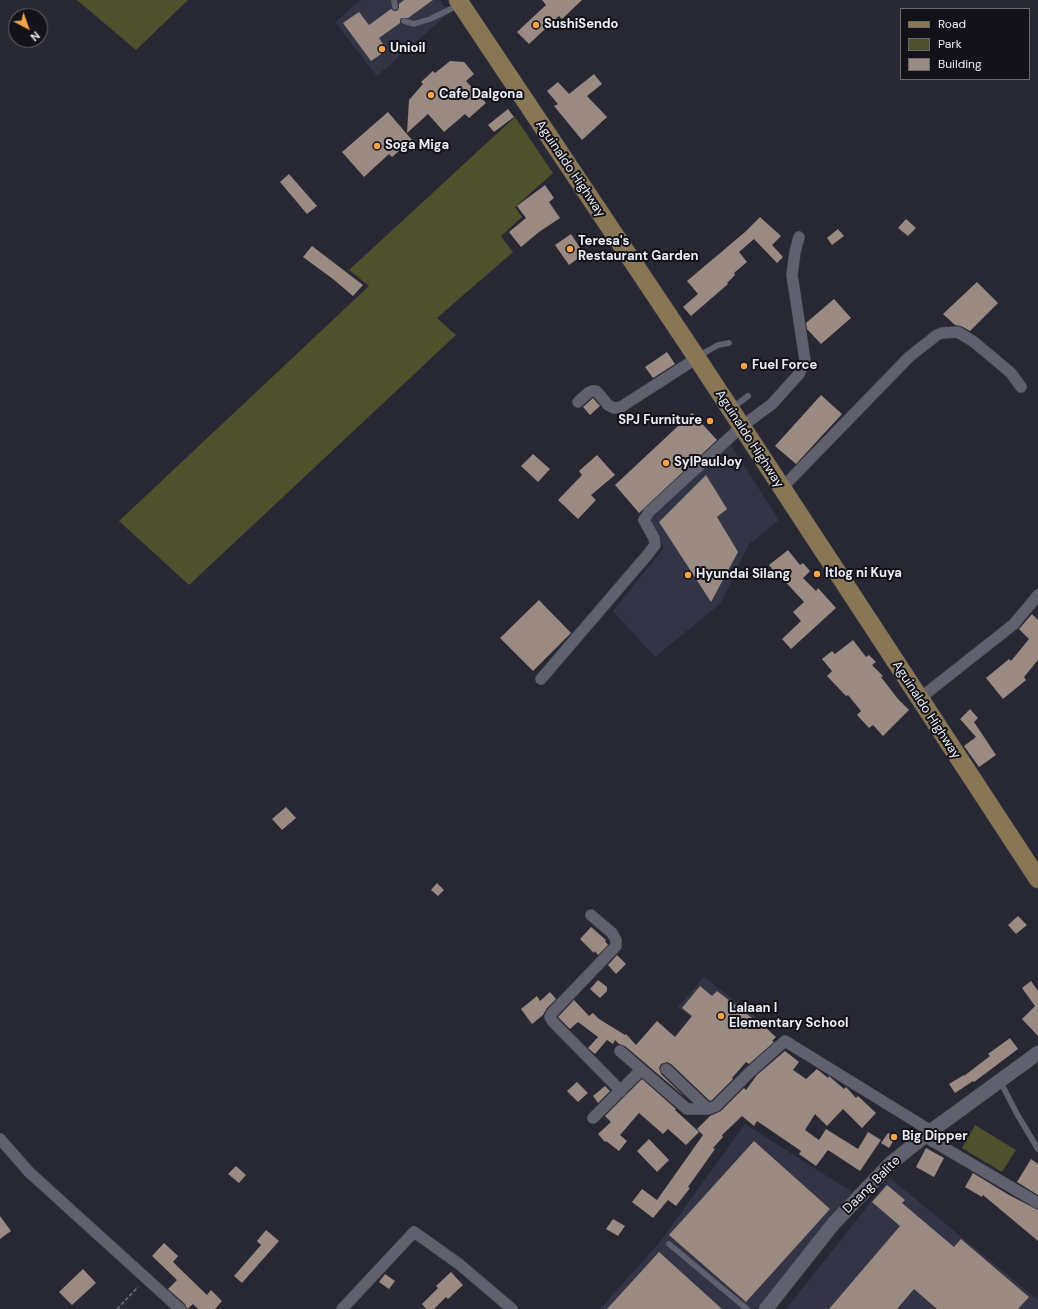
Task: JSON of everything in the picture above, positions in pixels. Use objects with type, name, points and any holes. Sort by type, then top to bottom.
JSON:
[{"type":"main road","name":"Aguinaldo Highway","points":[[459,2],[742,427],[1038,879]]},
{"type":"street","points":[[542,679],[655,545],[654,538],[644,520],[649,512],[742,427],[772,404],[799,374],[805,360],[792,275],[795,252],[799,237]]},
{"type":"street","points":[[782,488],[909,357],[936,335],[958,332],[974,342],[1012,373],[1021,387]]},
{"type":"street","points":[[578,402],[592,391],[596,392],[608,405],[614,408],[621,407],[696,358]]},
{"type":"street","points":[[919,699],[1014,624],[1038,595]]},
{"type":"street","points":[[592,915],[612,933],[616,940],[616,946],[552,1013],[550,1017],[553,1022],[621,1091]]},
{"type":"street","points":[[620,1051],[687,1109],[708,1109],[716,1106],[749,1073],[785,1041],[927,1133],[1038,1202]]},
{"type":"street","name":"Daang Balite","points":[[766,1309],[834,1223],[891,1164],[927,1133],[1038,1053]]},
{"type":"street","points":[[666,1069],[708,1109]]},
{"type":"street","points":[[593,1118],[641,1070]]},
{"type":"street","points":[[0,1139],[29,1172],[180,1309]]},
{"type":"street","points":[[342,1309],[414,1232],[459,1264],[512,1309]]},
{"type":"lane","points":[[394,0],[395,7]]},
{"type":"lane","points":[[404,21],[414,24],[430,19],[459,2]]},
{"type":"lane","points":[[696,358],[718,345],[729,343]]},
{"type":"lane","points":[[730,409],[748,396]]},
{"type":"lane","points":[[1000,1080],[1017,1114],[1038,1149]]},
{"type":"lane","points":[[669,1244],[747,1309]]},
{"type":"path","points":[[117,1309],[146,1278]]},
{"type":"shaded area","name":"Unioil","points":[[361,0],[440,0],[449,13],[377,76],[335,22]]},
{"type":"shaded area","name":"Hyundai Silang","points":[[730,444],[779,520],[748,545],[721,603],[655,657],[613,611],[664,548],[651,519]]},
{"type":"shaded area","name":"Lalaan I Elementary School","points":[[704,977],[765,1024],[738,1052],[678,1007]]},
{"type":"shaded area","points":[[745,1124],[852,1192],[757,1309],[600,1309],[660,1242]]},
{"type":"shaded area","points":[[890,1178],[1038,1300],[1038,1309],[786,1309]]},
{"type":"green space","points":[[77,0],[188,0],[136,50]]},
{"type":"green space","points":[[515,117],[553,173],[515,207],[522,217],[501,236],[513,252],[437,318],[456,335],[189,585],[119,521],[369,286],[349,270]]},
{"type":"green space","points":[[975,1125],[1016,1150],[1002,1172],[962,1148]]},
{"type":"building","points":[[404,0],[433,0],[408,18],[401,18],[400,23],[379,38],[387,50],[371,61],[343,23],[359,12],[369,25],[391,9],[397,11],[399,4]]},
{"type":"building","name":"SushiSendo","points":[[542,0],[582,0],[562,19],[559,16],[529,44],[517,32],[546,5]]},
{"type":"building","points":[[450,61],[464,62],[474,74],[466,81],[486,103],[469,118],[465,114],[444,132],[428,114],[407,133],[409,100],[423,84],[421,82],[433,71],[435,73]]},
{"type":"building","points":[[594,74],[602,84],[587,96],[607,117],[582,140],[554,106],[558,104],[547,91],[558,82],[569,94]]},
{"type":"building","points":[[508,109],[514,117],[494,132],[488,125]]},
{"type":"building","name":"Soga Miga","points":[[388,112],[412,140],[392,157],[389,154],[364,177],[342,152]]},
{"type":"building","points":[[289,174],[317,206],[307,214],[280,182]]},
{"type":"building","points":[[545,185],[554,198],[549,202],[560,218],[539,232],[521,247],[509,232],[526,218],[517,206]]},
{"type":"building","points":[[760,217],[781,236],[772,245],[783,257],[777,263],[754,239],[739,252],[747,262],[734,273],[735,275],[727,283],[728,284],[691,316],[683,307],[698,294],[687,281],[745,232]]},
{"type":"building","points":[[906,219],[916,228],[908,236],[898,228]]},
{"type":"building","points":[[838,229],[844,236],[832,245],[827,238]]},
{"type":"building","name":"Teresa's Restaurant Garden","points":[[571,234],[584,254],[569,265],[555,245]]},
{"type":"building","points":[[312,246],[363,285],[353,296],[303,257]]},
{"type":"building","points":[[977,282],[998,303],[970,331],[961,326],[955,325],[943,314]]},
{"type":"building","points":[[834,299],[851,318],[821,344],[807,329],[806,323]]},
{"type":"building","points":[[667,352],[675,364],[653,378],[645,367]]},
{"type":"building","points":[[821,395],[842,414],[796,464],[775,446]]},
{"type":"building","points":[[593,398],[600,406],[590,415],[583,407]]},
{"type":"building","name":"SylPaulJoy","points":[[692,413],[717,440],[639,513],[615,485]]},
{"type":"building","points":[[533,454],[550,469],[538,482],[521,466]]},
{"type":"building","points":[[597,455],[615,475],[591,495],[596,500],[578,519],[558,500],[582,475],[579,471]]},
{"type":"building","points":[[706,475],[727,509],[717,517],[738,552],[711,602],[659,522]]},
{"type":"building","points":[[788,550],[800,565],[803,563],[810,571],[803,578],[816,591],[818,588],[836,608],[791,649],[782,639],[801,621],[793,612],[804,602],[781,577],[780,579],[769,565]]},
{"type":"building","points":[[539,600],[571,633],[533,671],[500,638]]},
{"type":"building","points":[[1032,614],[1038,620],[1038,660],[1024,677],[1026,680],[1003,699],[986,678],[1009,659],[1011,661],[1029,639],[1019,629]]},
{"type":"building","points":[[853,640],[866,657],[869,655],[876,662],[872,665],[883,676],[881,677],[898,699],[909,710],[883,736],[873,725],[869,728],[857,715],[861,711],[848,695],[846,696],[827,676],[832,671],[822,659],[832,651],[835,654]]},
{"type":"building","points":[[970,709],[978,718],[974,722],[996,755],[979,767],[964,746],[976,737],[960,719]]},
{"type":"building","points":[[286,807],[296,818],[282,830],[272,819]]},
{"type":"building","points":[[437,883],[444,890],[438,896],[431,890]]},
{"type":"building","points":[[1018,916],[1027,925],[1016,934],[1008,925]]},
{"type":"building","points":[[591,927],[606,940],[605,941],[608,945],[598,955],[580,939]]},
{"type":"building","points":[[617,955],[626,964],[616,974],[608,965]]},
{"type":"building","points":[[598,980],[607,987],[607,991],[600,998],[590,989]]},
{"type":"building","points":[[1031,981],[1038,991],[1038,1036],[1022,1019],[1035,1006],[1022,988]]},
{"type":"building","points":[[700,986],[712,996],[717,991],[776,1037],[772,1041],[774,1042],[749,1064],[746,1062],[732,1078],[733,1079],[710,1101],[671,1064],[667,1062],[661,1064],[659,1068],[661,1074],[686,1098],[625,1046],[619,1044],[615,1040],[613,1044],[607,1040],[595,1054],[588,1048],[598,1037],[578,1022],[570,1029],[558,1017],[574,1000],[589,1016],[593,1013],[599,1019],[625,1035],[626,1034],[636,1045],[657,1021],[675,1037],[692,1016],[682,1008]]},
{"type":"building","points":[[550,992],[556,999],[547,1008],[543,1015],[532,1024],[521,1009],[537,996],[540,1001]]},
{"type":"building","points":[[1010,1038],[1018,1049],[974,1082],[973,1081],[955,1093],[949,1084],[964,1076],[990,1056],[988,1054]]},
{"type":"building","points":[[785,1051],[799,1062],[793,1070],[806,1079],[817,1069],[828,1078],[829,1076],[844,1089],[846,1087],[856,1098],[858,1096],[876,1113],[862,1128],[843,1109],[827,1126],[815,1114],[805,1130],[819,1140],[826,1129],[858,1149],[868,1132],[881,1140],[860,1171],[828,1150],[816,1166],[799,1154],[801,1151],[757,1121],[754,1126],[742,1116],[722,1135],[723,1137],[713,1148],[715,1149],[688,1187],[690,1188],[676,1206],[668,1200],[653,1218],[632,1202],[642,1189],[657,1200],[703,1135],[697,1129],[710,1116],[721,1111],[744,1088],[746,1090],[757,1075]]},
{"type":"building","points":[[642,1079],[699,1132],[686,1145],[668,1129],[663,1134],[639,1113],[620,1135],[627,1141],[619,1151],[606,1141],[605,1142],[598,1134],[611,1122],[605,1116]]},
{"type":"building","points":[[577,1082],[588,1093],[578,1102],[567,1091]]},
{"type":"building","points":[[605,1086],[610,1091],[598,1103],[593,1096]]},
{"type":"building","points":[[888,1133],[895,1138],[889,1148],[881,1143]]},
{"type":"building","points":[[649,1139],[669,1160],[657,1172],[637,1151]]},
{"type":"building","points":[[754,1141],[830,1209],[746,1302],[669,1235]]},
{"type":"building","points":[[926,1148],[944,1158],[934,1177],[916,1167]]},
{"type":"building","points":[[1031,1159],[1038,1164],[1038,1195],[1017,1182]]},
{"type":"building","points":[[236,1166],[246,1175],[239,1183],[228,1174]]},
{"type":"building","points":[[973,1173],[1009,1195],[1038,1210],[1038,1241],[983,1195],[982,1197],[965,1187]]},
{"type":"building","points":[[887,1185],[905,1200],[902,1203],[954,1247],[961,1239],[1029,1297],[1018,1309],[937,1309],[914,1289],[897,1309],[829,1309],[900,1226],[872,1202]]},
{"type":"building","points":[[0,1216],[11,1231],[0,1239]]},
{"type":"building","points":[[613,1219],[625,1226],[618,1236],[606,1229]]},
{"type":"building","points":[[266,1230],[279,1241],[242,1283],[234,1276],[261,1245],[257,1241]]},
{"type":"building","points":[[164,1243],[178,1256],[173,1262],[207,1295],[211,1290],[222,1301],[215,1309],[198,1309],[193,1304],[187,1309],[185,1304],[168,1289],[177,1280],[152,1256]]},
{"type":"building","points":[[659,1252],[722,1309],[607,1309]]},
{"type":"building","points":[[83,1269],[96,1283],[72,1305],[59,1292]]},
{"type":"building","points":[[451,1272],[463,1285],[448,1299],[446,1297],[434,1309],[426,1309],[422,1304],[438,1288],[436,1286]]},
{"type":"building","points":[[385,1274],[395,1281],[389,1289],[379,1282]]},
{"type":"place","name":"SushiSendo","points":[[536,25]]},
{"type":"place","name":"Unioil","points":[[382,49]]},
{"type":"place","name":"Cafe Dalgona","points":[[431,95]]},
{"type":"place","name":"Soga Miga","points":[[377,146]]},
{"type":"place","name":"Teresa's Restaurant Garden","points":[[570,249]]},
{"type":"place","name":"Fuel Force","points":[[744,366]]},
{"type":"place","name":"SPJ Furniture","points":[[710,421]]},
{"type":"place","name":"SylPaulJoy","points":[[666,463]]},
{"type":"place","name":"Itlog ni Kuya","points":[[817,574]]},
{"type":"place","name":"Hyundai Silang","points":[[688,575]]},
{"type":"place","name":"Lalaan I Elementary School","points":[[721,1016]]},
{"type":"place","name":"Big Dipper","points":[[894,1137]]}]
